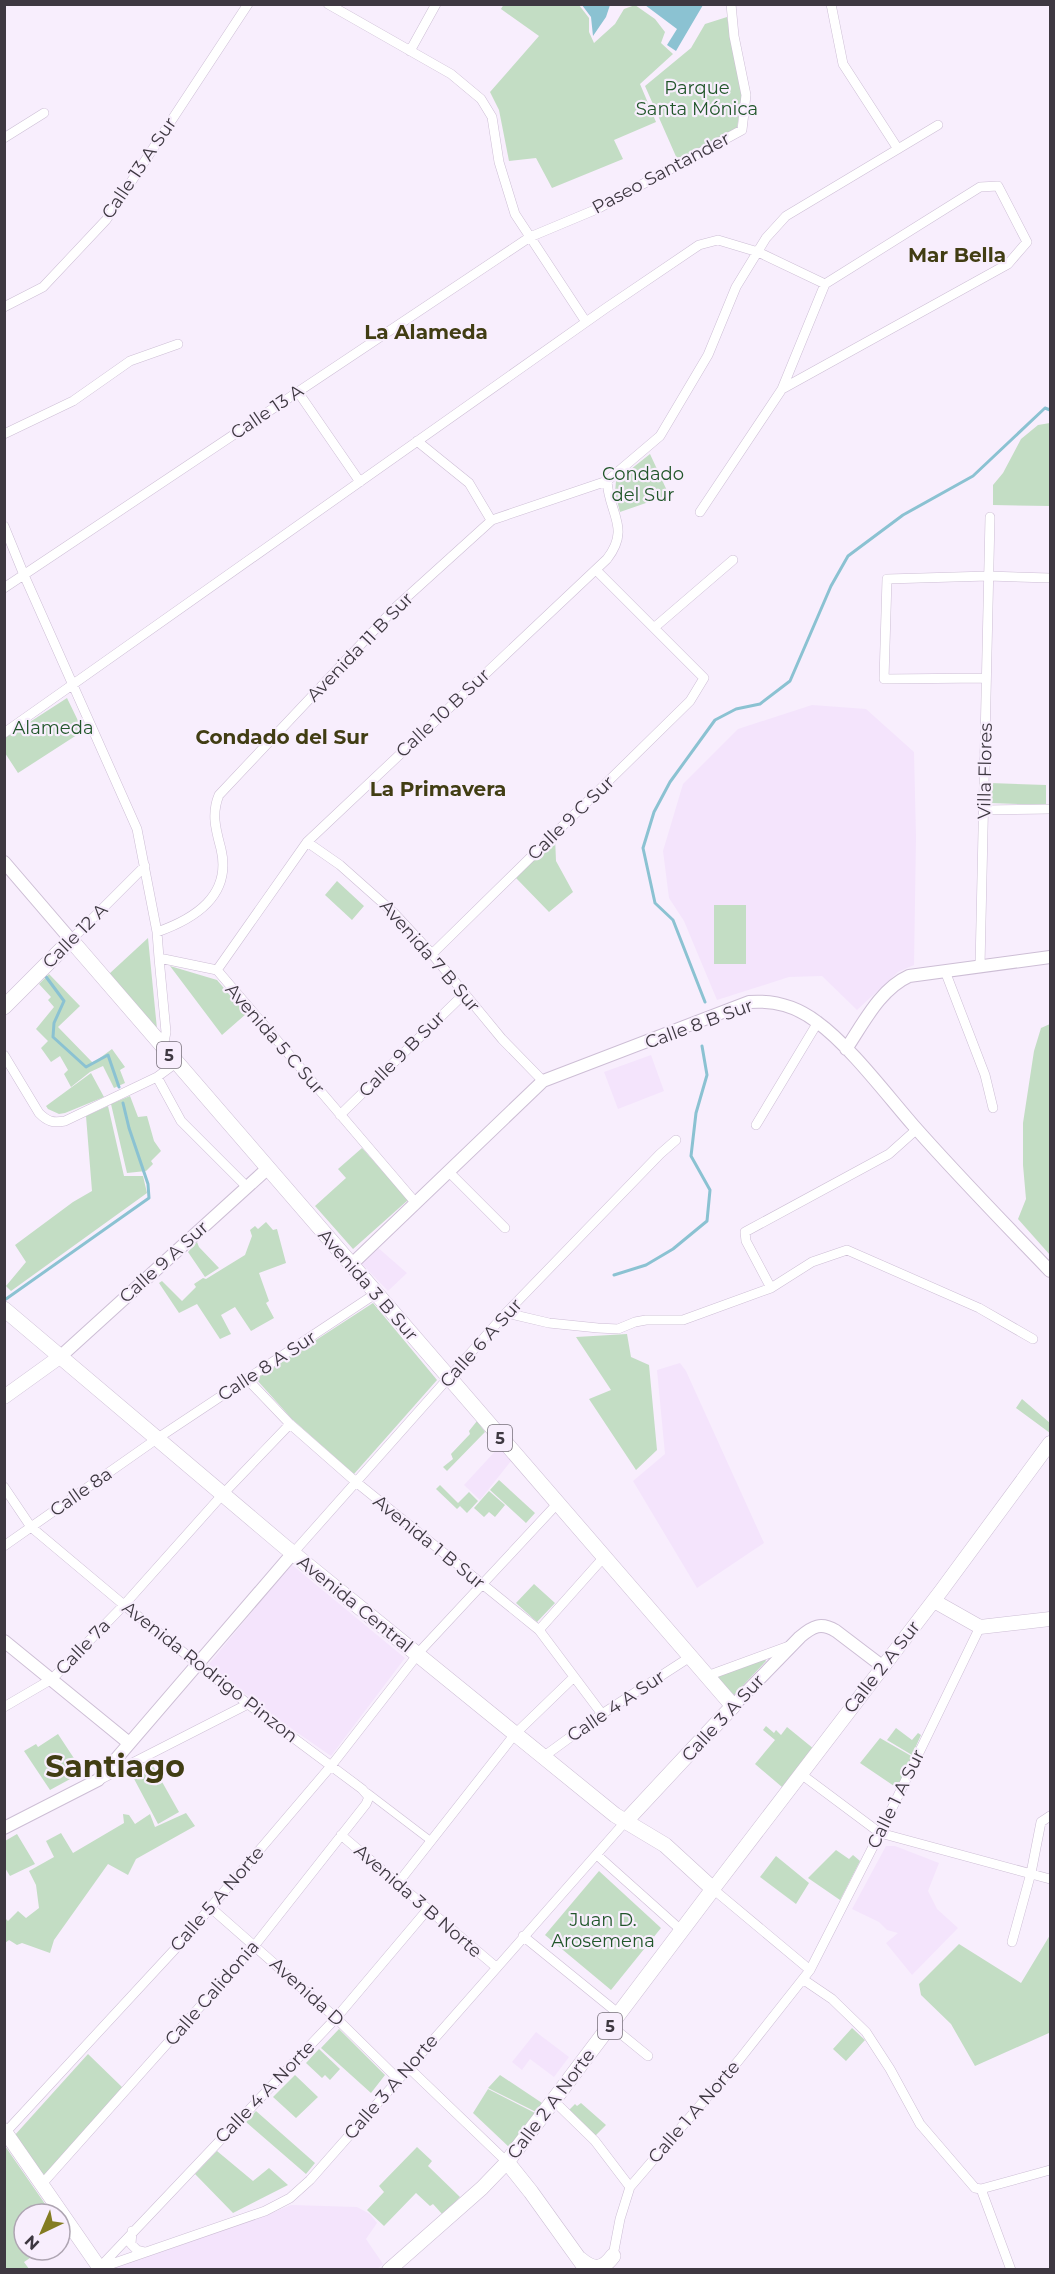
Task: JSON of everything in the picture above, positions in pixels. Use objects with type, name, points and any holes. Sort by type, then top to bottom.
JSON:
[{"type":"main road","name":"Calle 12 A","points":[[4,1007],[71,940]]},
{"type":"main road","name":"Avenida 3 B Sur","points":[[71,940],[733,1706]]},
{"type":"main road","points":[[58,953],[71,951],[84,956]]},
{"type":"main road","name":"Avenida Central","points":[[4,1309],[293,1553],[543,1757],[624,1818],[665,1845],[713,1889]]},
{"type":"main road","points":[[4,1397],[61,1356]]},
{"type":"main road","name":"Calle 2 A Sur","points":[[713,1889],[934,1601],[1050,1443]]},
{"type":"main road","points":[[934,1601],[980,1627],[1050,1619]]},
{"type":"main road","name":"Calle 3 A Sur","points":[[624,1818],[733,1706]]},
{"type":"main road","name":"Calle 2 A Norte","points":[[390,2270],[482,2188],[507,2162],[713,1889]]},
{"type":"main road","points":[[5,2132],[99,2269]]},
{"type":"main road","points":[[507,2162],[583,2264],[600,2268],[611,2263]]},
{"type":"street","name":"Calle 13 A Sur","points":[[4,307],[43,287],[106,220],[248,4]]},
{"type":"street","points":[[328,4],[451,74],[481,99],[492,117],[499,162],[515,214],[586,322]]},
{"type":"street","points":[[410,51],[436,4]]},
{"type":"street","name":"Paseo Santander","points":[[530,237],[597,209],[742,130],[746,95],[734,36],[732,4]]},
{"type":"street","points":[[833,5],[843,64],[898,149]]},
{"type":"street","points":[[4,138],[44,112]]},
{"type":"street","points":[[607,481],[660,436],[708,355],[736,287],[766,238],[786,216],[938,125]]},
{"type":"street","points":[[700,512],[782,389],[825,284],[980,187],[998,186],[1027,242],[1008,264],[782,389]]},
{"type":"street","name":"Calle 13 A","points":[[4,588],[530,237]]},
{"type":"street","points":[[4,733],[586,322],[699,245],[717,240],[758,252],[825,284]]},
{"type":"street","points":[[4,434],[73,401],[130,361],[178,344]]},
{"type":"street","points":[[297,392],[360,482]]},
{"type":"street","points":[[417,441],[469,483],[491,520]]},
{"type":"street","name":"Avenida 11 B Sur","points":[[157,932],[181,923],[198,913],[213,896],[219,885],[223,860],[214,807],[219,795],[397,606],[491,520],[607,481]]},
{"type":"street","name":"Calle 10 B Sur","points":[[217,970],[307,842],[596,570],[614,550],[619,533],[607,481]]},
{"type":"street","name":"Villa Flores","points":[[980,966],[990,517]]},
{"type":"street","points":[[4,526],[137,830],[157,932],[166,1032],[163,1047]]},
{"type":"street","points":[[596,570],[655,627],[733,560]]},
{"type":"street","points":[[986,678],[884,679],[887,579],[988,576],[1050,578]]},
{"type":"street","name":"Calle 9 C Sur","points":[[432,954],[690,701],[704,678],[655,627]]},
{"type":"street","points":[[984,810],[1050,809]]},
{"type":"street","name":"Avenida 7 B Sur","points":[[307,842],[375,894],[432,954],[502,1039],[543,1081]]},
{"type":"street","name":"Avenida 3 B Sur","points":[[4,862],[71,940]]},
{"type":"street","name":"Calle 12 A","points":[[71,940],[145,866]]},
{"type":"street","points":[[846,1049],[870,1013],[898,981],[909,976],[1050,957]]},
{"type":"street","name":"Avenida 5 C Sur","points":[[159,958],[217,970],[415,1203]]},
{"type":"street","points":[[945,971],[984,1075],[993,1108]]},
{"type":"street","name":"Calle 9 B Sur","points":[[340,1115],[464,994]]},
{"type":"street","name":"Calle 8 B Sur","points":[[351,1265],[543,1081],[749,1002],[769,1001],[792,1007],[818,1022],[846,1049],[917,1129],[1050,1271]]},
{"type":"street","points":[[756,1125],[818,1022]]},
{"type":"street","points":[[4,1055],[39,1113],[53,1123],[65,1121],[158,1077],[176,1063]]},
{"type":"street","points":[[158,1077],[181,1121],[247,1187]]},
{"type":"street","points":[[771,1288],[746,1241],[746,1232],[889,1154],[917,1129]]},
{"type":"street","name":"Calle 6 A Sur","points":[[293,1553],[506,1313],[676,1140]]},
{"type":"street","name":"Calle 9 A Sur","points":[[61,1356],[267,1169]]},
{"type":"street","points":[[448,1171],[505,1228]]},
{"type":"street","points":[[506,1313],[549,1323],[618,1329],[635,1322],[683,1320],[771,1288],[812,1262],[847,1250],[979,1308],[1033,1339]]},
{"type":"street","name":"Calle 8 A Sur","points":[[158,1437],[375,1294]]},
{"type":"street","name":"Avenida 1 B Sur","points":[[247,1379],[290,1424],[356,1482],[539,1630],[602,1714]]},
{"type":"street","name":"Calle 7a","points":[[4,1707],[52,1679],[124,1605],[223,1494],[290,1424]]},
{"type":"street","name":"Calle 8a","points":[[4,1546],[158,1437]]},
{"type":"street","name":"Avenida Rodrigo Pinzon","points":[[4,1487],[31,1527],[124,1605],[248,1704],[431,1841]]},
{"type":"street","name":"Calle 5 A Norte","points":[[5,2132],[211,1908],[331,1766],[418,1655],[557,1504]]},
{"type":"street","points":[[98,1780],[293,1553]]},
{"type":"street","points":[[539,1630],[604,1557]]},
{"type":"street","name":"Calle 3 A Sur","points":[[733,1706],[810,1628],[817,1626],[828,1627],[882,1666]]},
{"type":"street","name":"Calle 1 A Sur","points":[[810,1970],[880,1833],[980,1627]]},
{"type":"street","points":[[4,1641],[129,1743]]},
{"type":"street","points":[[707,1676],[792,1646]]},
{"type":"street","name":"Calle 4 A Sur","points":[[543,1757],[602,1714],[690,1656]]},
{"type":"street","points":[[398,1883],[515,1734],[574,1677]]},
{"type":"street","points":[[4,1828],[248,1704]]},
{"type":"street","points":[[801,1774],[880,1833],[1050,1879]]},
{"type":"street","name":"Calle Calidonia","points":[[42,2184],[255,1945],[369,1799],[368,1793]]},
{"type":"street","points":[[1011,1942],[1031,1873],[1041,1822],[1050,1816]]},
{"type":"street","name":"Calle 3 A Norte","points":[[99,2269],[265,2211],[290,2198],[310,2180],[523,1936],[597,1855],[624,1818]]},
{"type":"street","name":"Avenida 3 B Norte","points":[[341,1835],[496,1967]]},
{"type":"street","points":[[597,1855],[682,1930]]},
{"type":"street","points":[[713,1889],[810,1970]]},
{"type":"street","name":"Avenida D","points":[[211,1908],[336,2018],[399,2080]]},
{"type":"street","name":"Calle 4 A Norte","points":[[99,2269],[336,2018],[428,1910]]},
{"type":"street","points":[[523,1936],[615,2019],[648,2056]]},
{"type":"street","name":"Calle 1 A Norte","points":[[611,2263],[620,2219],[630,2187],[740,2060],[810,1970]]},
{"type":"street","points":[[804,1980],[832,1999],[866,2032],[890,2069],[920,2124],[975,2188],[981,2189],[1050,2170]]},
{"type":"street","points":[[409,2068],[507,2162]]},
{"type":"street","points":[[554,2101],[595,2141],[630,2187]]},
{"type":"street","points":[[981,2189],[1011,2270]]},
{"type":"street","points":[[132,2232],[131,2244],[138,2250],[146,2252]]},
{"type":"shaded area","points":[[812,705],[866,709],[914,752],[916,837],[914,965],[898,972],[857,1010],[822,976],[789,977],[717,1000],[684,921],[669,898],[663,851],[683,784],[738,729]]},
{"type":"shaded area","points":[[651,1055],[664,1091],[618,1109],[604,1072]]},
{"type":"shaded area","points":[[376,1246],[407,1273],[388,1291],[360,1262]]},
{"type":"shaded area","points":[[680,1363],[686,1371],[764,1543],[697,1588],[633,1481],[665,1454],[657,1370]]},
{"type":"shaded area","points":[[499,1447],[511,1461],[480,1500],[464,1485]]},
{"type":"shaded area","points":[[291,1564],[405,1658],[331,1756],[266,1711],[209,1664]]},
{"type":"shaded area","points":[[886,1846],[895,1846],[939,1863],[928,1891],[937,1909],[958,1928],[912,1975],[886,1943],[898,1933],[887,1930],[879,1922],[852,1909]]},
{"type":"shaded area","points":[[536,2032],[569,2057],[554,2077],[530,2059],[522,2070],[512,2062]]},
{"type":"shaded area","points":[[291,2205],[357,2207],[370,2214],[377,2223],[366,2239],[383,2264],[376,2270],[115,2268],[260,2218]]},
{"type":"green space","points":[[504,4],[579,5],[589,18],[589,32],[594,43],[615,24],[624,9],[635,5],[655,19],[665,32],[661,43],[673,54],[640,84],[656,122],[614,140],[623,159],[552,188],[536,158],[509,161],[499,110],[490,92],[539,36],[501,9]]},
{"type":"green space","name":"Parque Santa Mónica","points":[[727,17],[742,93],[737,129],[678,161],[645,86],[691,48],[705,24]]},
{"type":"green space","points":[[1050,423],[1050,506],[993,505],[993,485],[1003,473],[1021,439],[1038,425]]},
{"type":"green space","name":"Condado del Sur","points":[[650,454],[669,495],[620,512],[615,493],[616,481]]},
{"type":"green space","name":"Alameda","points":[[67,698],[83,731],[18,773],[5,753],[5,738]]},
{"type":"green space","points":[[990,783],[1046,785],[1046,805],[989,803]]},
{"type":"green space","points":[[555,837],[556,861],[573,892],[549,912],[516,878]]},
{"type":"green space","points":[[337,881],[364,906],[352,920],[325,895]]},
{"type":"green space","points":[[714,905],[746,905],[746,964],[714,964]]},
{"type":"green space","points":[[148,938],[157,1029],[109,974]]},
{"type":"green space","points":[[170,966],[217,980],[246,1014],[222,1035]]},
{"type":"green space","points":[[49,974],[80,1006],[58,1027],[93,1063],[112,1049],[125,1067],[120,1070],[125,1083],[114,1088],[103,1066],[90,1072],[71,1087],[64,1074],[68,1070],[60,1056],[51,1062],[41,1048],[48,1041],[36,1029],[54,1007],[48,1000],[51,997],[39,984]]},
{"type":"green space","points":[[1050,1024],[1050,1255],[1018,1219],[1026,1199],[1023,1123],[1034,1051],[1041,1028]]},
{"type":"green space","points":[[91,1073],[104,1097],[65,1113],[59,1114],[48,1109],[46,1106]]},
{"type":"green space","points":[[130,1096],[138,1117],[147,1116],[154,1141],[161,1151],[151,1161],[153,1164],[146,1171],[127,1173],[111,1104]]},
{"type":"green space","points":[[108,1106],[124,1176],[143,1176],[147,1193],[11,1291],[6,1286],[26,1262],[15,1245],[73,1202],[92,1191],[86,1116]]},
{"type":"green space","points":[[362,1148],[408,1200],[353,1249],[315,1206],[346,1178],[338,1169]]},
{"type":"green space","points":[[266,1222],[273,1230],[277,1229],[286,1263],[259,1273],[269,1301],[266,1303],[274,1318],[251,1331],[235,1307],[221,1315],[231,1334],[220,1339],[197,1304],[179,1313],[159,1283],[162,1281],[182,1301],[196,1287],[194,1284],[245,1255],[252,1236],[250,1230],[255,1226],[258,1229]]},
{"type":"green space","points":[[197,1242],[219,1268],[205,1277],[188,1252]]},
{"type":"green space","points":[[373,1303],[437,1380],[354,1474],[292,1419],[256,1379]]},
{"type":"green space","points":[[627,1334],[631,1357],[649,1365],[657,1450],[636,1470],[589,1399],[611,1390],[576,1337]]},
{"type":"green space","points":[[1022,1399],[1050,1423],[1050,1433],[1016,1408]]},
{"type":"green space","points":[[477,1421],[485,1432],[447,1471],[443,1467],[453,1459],[451,1454],[470,1434],[469,1431]]},
{"type":"green space","points":[[499,1480],[535,1513],[526,1523],[490,1490]]},
{"type":"green space","points":[[440,1485],[458,1503],[469,1492],[478,1501],[467,1513],[460,1506],[457,1509],[436,1489]]},
{"type":"green space","points":[[489,1491],[505,1505],[495,1517],[489,1512],[484,1517],[474,1508]]},
{"type":"green space","points":[[534,1584],[555,1603],[537,1622],[516,1603]]},
{"type":"green space","points":[[765,1659],[766,1661],[734,1695],[716,1677]]},
{"type":"green space","points":[[766,1726],[774,1733],[776,1730],[781,1735],[787,1727],[814,1749],[782,1787],[755,1764],[775,1740],[763,1730]]},
{"type":"green space","points":[[896,1728],[912,1740],[918,1733],[921,1735],[912,1755],[887,1740]]},
{"type":"green space","points":[[58,1734],[83,1772],[50,1790],[24,1751],[36,1744],[38,1747]]},
{"type":"green space","points":[[880,1738],[913,1757],[897,1788],[860,1763]]},
{"type":"green space","points":[[152,1764],[179,1812],[158,1824],[132,1775]]},
{"type":"green space","points":[[186,1813],[195,1826],[136,1859],[128,1875],[108,1864],[54,1940],[50,1953],[22,1943],[17,1945],[9,1940],[5,1943],[5,1918],[8,1921],[18,1911],[26,1918],[39,1908],[36,1885],[29,1871],[54,1857],[46,1841],[61,1833],[73,1853],[124,1823],[123,1814],[129,1815],[135,1824],[150,1814],[155,1827]]},
{"type":"green space","points":[[17,1834],[35,1864],[10,1876],[5,1868],[5,1841]]},
{"type":"green space","points":[[836,1850],[849,1859],[853,1855],[860,1861],[840,1900],[808,1878]]},
{"type":"green space","points":[[776,1856],[809,1883],[796,1904],[760,1877]]},
{"type":"green space","name":"Juan D. Arosemena","points":[[599,1871],[661,1928],[611,1990],[545,1935]]},
{"type":"green space","points":[[1050,1935],[1050,2035],[1049,2033],[975,2066],[951,2024],[921,1995],[919,1984],[959,1944],[1021,1983]]},
{"type":"green space","points":[[852,2028],[865,2040],[846,2061],[833,2049]]},
{"type":"green space","points":[[339,2029],[385,2075],[371,2093],[321,2048]]},
{"type":"green space","points":[[319,2049],[340,2069],[330,2080],[325,2075],[322,2078],[306,2063]]},
{"type":"green space","points":[[88,2054],[123,2088],[44,2178],[14,2136]]},
{"type":"green space","points":[[295,2075],[318,2097],[296,2118],[273,2097]]},
{"type":"green space","points":[[500,2075],[542,2103],[536,2112],[488,2088]]},
{"type":"green space","points":[[488,2089],[537,2114],[512,2150],[473,2113]]},
{"type":"green space","points":[[581,2103],[606,2125],[595,2136],[569,2110],[575,2104],[577,2106]]},
{"type":"green space","points":[[256,2111],[315,2163],[306,2174],[246,2122]]},
{"type":"green space","points":[[5,2146],[44,2202],[12,2202],[12,2262],[24,2262],[29,2269],[5,2269]]},
{"type":"green space","points":[[417,2147],[432,2161],[428,2166],[460,2197],[443,2215],[433,2204],[430,2206],[416,2193],[384,2226],[367,2210],[384,2192],[379,2186]]},
{"type":"green space","points":[[217,2151],[253,2181],[269,2168],[288,2185],[233,2213],[195,2174]]},
{"type":"water","points":[[582,5],[610,5],[606,17],[593,36],[591,17]]},
{"type":"water","points":[[645,5],[703,5],[676,51],[667,45],[677,29]]},
{"type":"waterway","points":[[705,1002],[673,920],[655,903],[643,848],[654,812],[670,782],[715,720],[736,709],[760,704],[790,681],[831,586],[848,556],[903,515],[973,476],[1045,408],[1050,410]]},
{"type":"waterway","points":[[44,974],[64,1001],[54,1023],[53,1037],[86,1067],[108,1055],[119,1087]]},
{"type":"waterway","points":[[614,1275],[646,1265],[673,1249],[707,1221],[710,1190],[691,1156],[696,1113],[707,1075],[702,1046]]},
{"type":"waterway","points":[[6,1299],[149,1198],[148,1184],[123,1103]]},
{"type":"district","name":"Mar Bella","points":[[957,255]]},
{"type":"district","name":"La Alameda","points":[[426,332]]},
{"type":"district","name":"Condado del Sur","points":[[282,737]]},
{"type":"district","name":"La Primavera","points":[[438,789]]},
{"type":"district","name":"Santiago","points":[[115,1767]]}]
